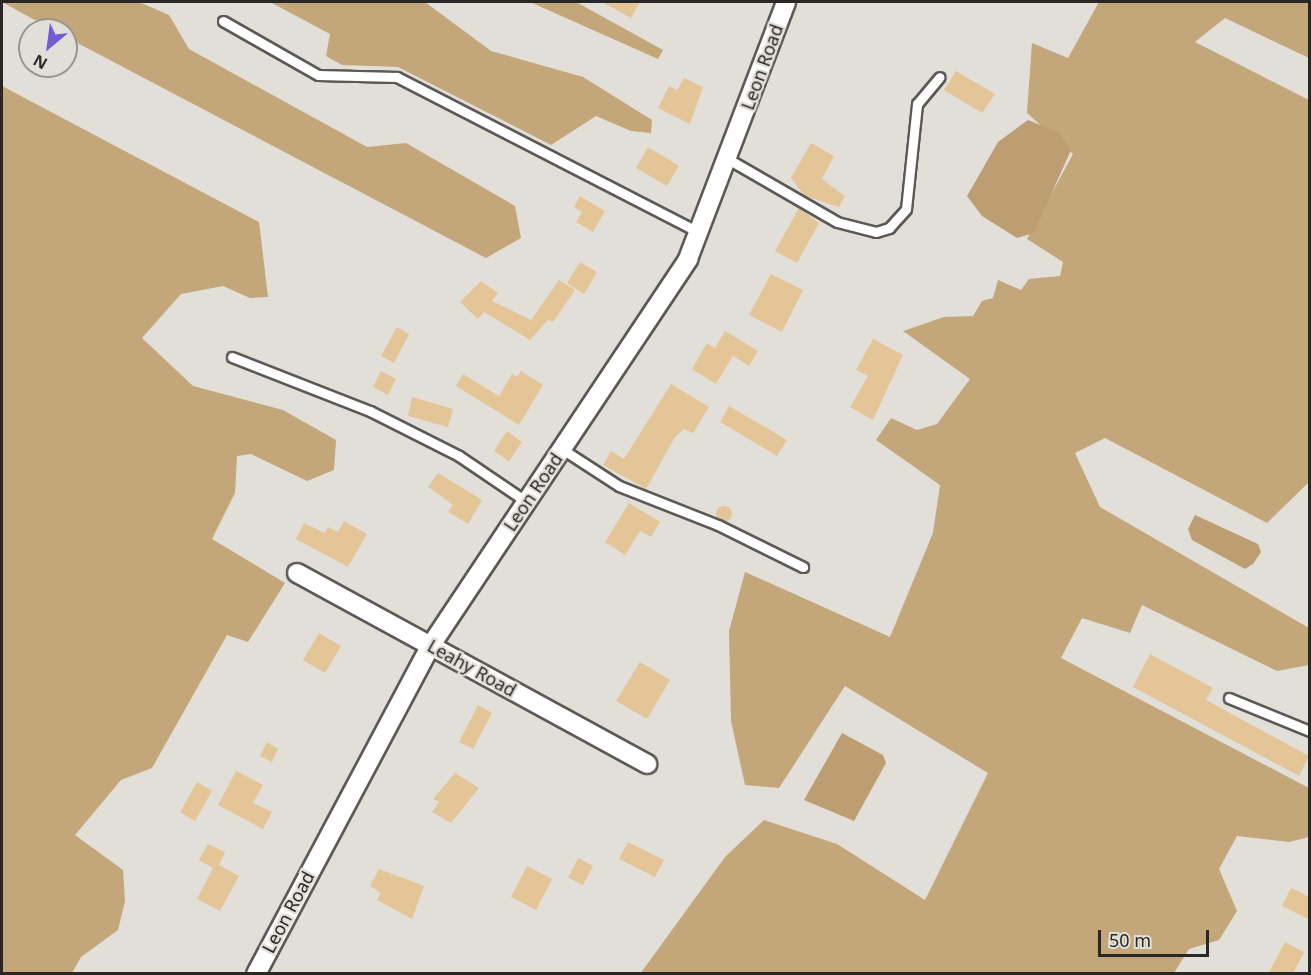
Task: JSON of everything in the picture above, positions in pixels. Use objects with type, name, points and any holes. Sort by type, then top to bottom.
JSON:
[{"type":"street","name":"Leon Road","points":[[256,974],[431,645],[684,266],[700,233],[786,2]]},
{"type":"street","name":"Leahy Road","points":[[297,573],[647,764]]},
{"type":"lane","points":[[223,21],[318,75],[397,77],[700,233]]},
{"type":"lane","points":[[728,159],[837,222],[876,232],[889,228],[906,209],[917,104],[939,77]]},
{"type":"lane","points":[[232,357],[370,411],[459,456],[527,502]]},
{"type":"lane","points":[[562,449],[619,486],[718,525],[803,567]]},
{"type":"lane","points":[[1229,698],[1310,731]]},
{"type":"shaded area","points":[[2,2],[139,2],[169,15],[189,49],[367,147],[406,143],[515,206],[521,238],[486,258],[78,43],[78,18],[31,18]]},
{"type":"shaded area","points":[[270,2],[425,2],[491,51],[583,77],[652,120],[651,133],[631,131],[596,116],[551,145],[398,67],[342,65],[326,56],[330,34]]},
{"type":"shaded area","points":[[530,2],[576,2],[663,50],[658,59]]},
{"type":"shaded area","points":[[1099,2],[1309,2],[1309,58],[1225,18],[1195,42],[1309,100],[1309,482],[1267,523],[1105,438],[1075,453],[1100,507],[1309,628],[1309,665],[1277,671],[1142,605],[1130,633],[1082,618],[1061,658],[1309,788],[1309,837],[1289,842],[1237,836],[1219,869],[1237,911],[1219,940],[1189,949],[1174,973],[640,974],[725,857],[764,820],[837,844],[925,900],[988,773],[845,686],[779,788],[745,785],[731,721],[729,631],[745,572],[890,637],[933,533],[940,485],[876,440],[891,418],[917,430],[937,424],[970,379],[903,331],[944,317],[973,316],[982,301],[993,298],[998,280],[1021,290],[1029,279],[1060,276],[1063,262],[1027,239],[1073,154],[1027,113],[1032,43],[1068,58]]},
{"type":"shaded area","points":[[2,86],[259,222],[268,297],[250,298],[223,286],[181,294],[142,338],[193,386],[283,410],[336,440],[334,470],[307,481],[251,454],[237,456],[235,493],[212,539],[285,583],[248,642],[227,635],[152,768],[121,780],[75,835],[123,870],[125,901],[118,930],[81,957],[72,973],[2,973]]},
{"type":"shaded area","points":[[1028,120],[1058,132],[1071,150],[1034,233],[1017,238],[982,216],[967,196],[998,142]]},
{"type":"shaded area","points":[[1195,515],[1258,544],[1261,552],[1253,564],[1245,569],[1192,540],[1188,529]]},
{"type":"shaded area","points":[[842,733],[883,755],[886,763],[854,821],[804,800]]},
{"type":"building","points":[[602,2],[640,2],[631,18]]},
{"type":"building","points":[[956,71],[995,94],[982,113],[944,90]]},
{"type":"building","points":[[684,78],[703,87],[690,124],[658,108],[669,86],[677,90]]},
{"type":"building","points":[[811,143],[834,156],[822,179],[845,196],[839,207],[805,196],[791,178]]},
{"type":"building","points":[[648,147],[679,166],[667,186],[636,168]]},
{"type":"building","points":[[580,196],[605,211],[593,232],[576,222],[582,212],[574,207]]},
{"type":"building","points":[[799,208],[819,223],[797,263],[775,251]]},
{"type":"building","points":[[580,262],[597,272],[584,294],[567,283]]},
{"type":"building","points":[[771,274],[803,290],[782,332],[749,315]]},
{"type":"building","points":[[559,280],[575,290],[553,322],[548,320],[530,340],[484,312],[478,319],[460,302],[481,281],[498,293],[492,301],[531,320]]},
{"type":"building","points":[[397,327],[409,334],[394,363],[381,356]]},
{"type":"building","points":[[725,331],[758,351],[749,366],[733,356],[716,384],[692,369],[707,343],[715,348]]},
{"type":"building","points":[[873,339],[903,355],[873,420],[850,407],[868,376],[856,370]]},
{"type":"building","points":[[381,371],[396,379],[388,395],[373,387]]},
{"type":"building","points":[[521,371],[543,385],[519,425],[456,386],[463,374],[499,396],[512,374],[517,377]]},
{"type":"building","points":[[671,384],[709,407],[693,433],[684,429],[675,437],[646,489],[603,465],[611,451],[624,459]]},
{"type":"building","points":[[412,397],[453,409],[448,427],[408,416]]},
{"type":"building","points":[[729,406],[787,440],[777,456],[720,422]]},
{"type":"building","points":[[507,431],[522,442],[509,461],[494,451]]},
{"type":"building","points":[[438,473],[482,500],[468,524],[448,512],[453,505],[428,487]]},
{"type":"building","points":[[629,503],[660,522],[651,537],[640,531],[625,555],[605,542]]},
{"type":"building","points":[[724,506],[730,508],[732,514],[730,520],[724,522],[718,520],[716,514],[718,508]]},
{"type":"building","points":[[344,521],[367,534],[348,567],[296,539],[304,523],[325,533],[328,527],[338,532]]},
{"type":"building","points":[[319,633],[341,646],[325,673],[303,660]]},
{"type":"building","points":[[1150,654],[1213,688],[1206,700],[1309,756],[1299,776],[1133,687]]},
{"type":"building","points":[[640,662],[670,680],[647,719],[616,701]]},
{"type":"building","points":[[478,705],[492,713],[473,749],[459,742]]},
{"type":"building","points":[[267,742],[278,749],[272,762],[260,756]]},
{"type":"building","points":[[236,771],[263,785],[253,803],[272,812],[263,829],[218,805]]},
{"type":"building","points":[[455,773],[479,788],[451,823],[432,812],[439,802],[433,799]]},
{"type":"building","points":[[197,782],[212,791],[195,821],[180,812]]},
{"type":"building","points":[[628,842],[664,860],[655,877],[619,859]]},
{"type":"building","points":[[208,844],[225,852],[219,865],[239,876],[220,911],[197,899],[213,868],[199,860]]},
{"type":"building","points":[[578,858],[593,866],[583,885],[568,878]]},
{"type":"building","points":[[527,866],[552,879],[536,910],[511,897]]},
{"type":"building","points":[[379,869],[424,886],[412,919],[377,900],[381,893],[370,886]]},
{"type":"building","points":[[1291,888],[1310,897],[1310,920],[1282,906]]},
{"type":"building","points":[[1285,942],[1304,952],[1293,974],[1268,974]]}]
